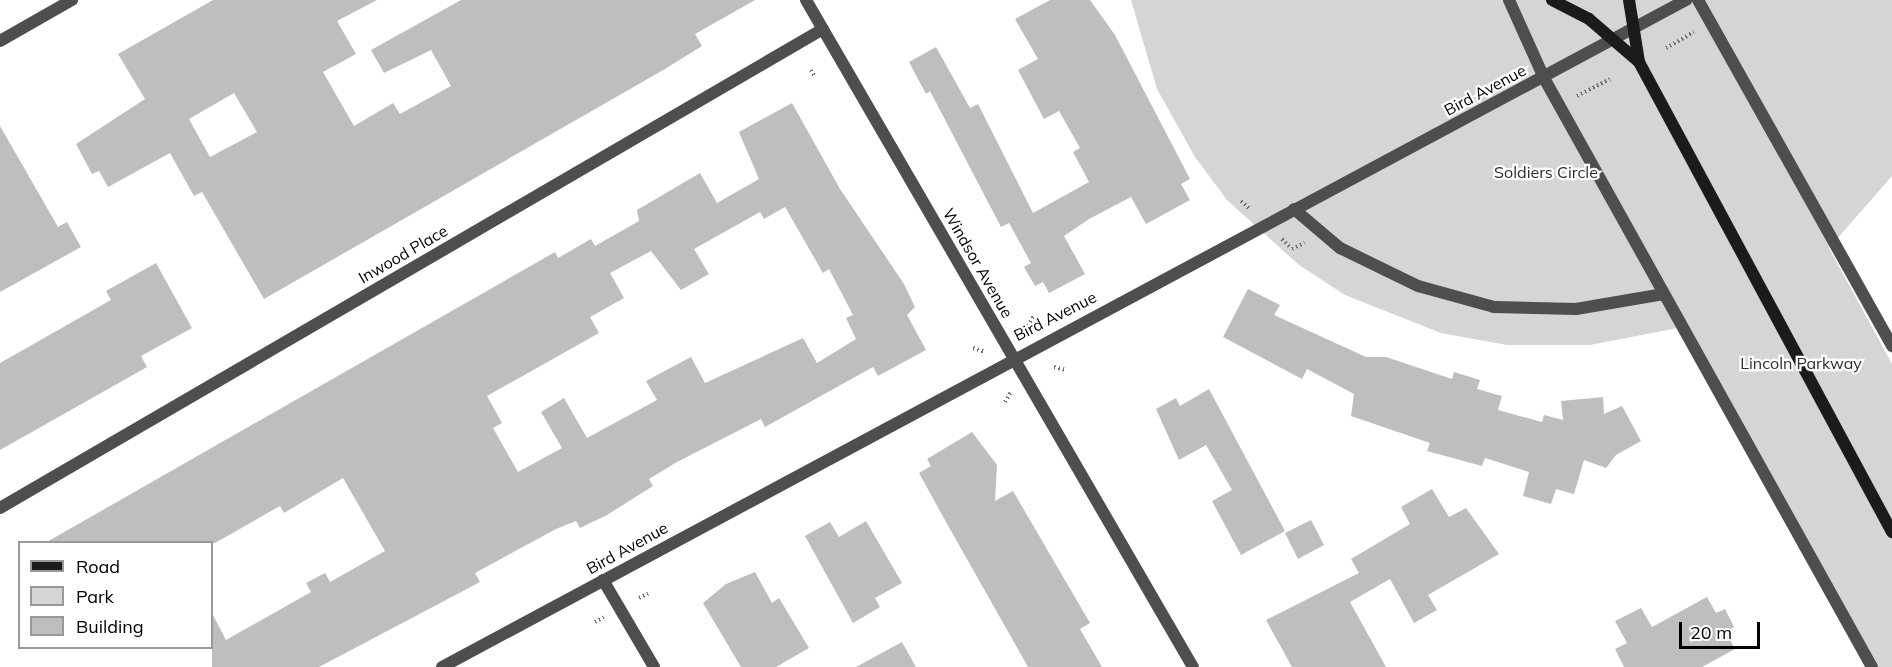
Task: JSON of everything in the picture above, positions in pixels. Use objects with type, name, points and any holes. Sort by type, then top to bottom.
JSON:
[{"type":"street","points":[[0,41],[72,0]]},
{"type":"street","name":"Windsor Avenue","points":[[806,0],[1193,667]]},
{"type":"street","points":[[1509,0],[1544,78],[1872,667]]},
{"type":"street","points":[[1552,0],[1614,40],[1639,62]]},
{"type":"street","points":[[1629,0],[1639,62],[1892,532]]},
{"type":"street","name":"Bird Avenue","points":[[442,667],[1013,357],[1544,78],[1686,0]]},
{"type":"street","points":[[1698,0],[1892,346]]},
{"type":"street","name":"Inwood Place","points":[[0,508],[823,29]]},
{"type":"street","points":[[1294,209],[1350,253],[1418,286],[1494,306],[1576,309],[1664,294]]},
{"type":"street","points":[[603,580],[654,667]]},
{"type":"path","points":[[1665,48],[1697,30]]},
{"type":"path","points":[[810,70],[815,77]]},
{"type":"path","points":[[1576,97],[1610,79]]},
{"type":"path","points":[[1241,201],[1250,209]]},
{"type":"path","points":[[1279,237],[1292,249],[1305,243]]},
{"type":"path","points":[[1028,326],[1034,315]]},
{"type":"path","points":[[973,348],[985,352]]},
{"type":"path","points":[[1054,367],[1066,370]]},
{"type":"path","points":[[1005,402],[1013,389]]},
{"type":"path","points":[[639,598],[648,594]]},
{"type":"path","points":[[595,622],[605,617]]},
{"type":"green space","name":"Soldiers Circle","points":[[1131,0],[1892,0],[1892,176],[1829,248],[1892,364],[1892,667],[1878,667],[1688,326],[1590,345],[1507,345],[1441,333],[1345,295],[1299,265],[1227,200],[1195,157],[1157,89]]},
{"type":"building","points":[[213,0],[377,0],[337,21],[356,54],[323,72],[354,126],[393,103],[400,114],[451,86],[431,50],[384,73],[371,50],[461,0],[755,0],[695,34],[702,46],[665,69],[264,299],[202,192],[194,196],[170,153],[108,187],[99,171],[92,174],[76,144],[145,99],[118,54]],"holes":[[[234,93],[257,132],[210,157],[189,119]]]},
{"type":"building","points":[[1050,0],[1090,0],[1115,35],[1190,179],[1181,184],[1190,200],[1146,224],[1131,197],[1089,219],[1064,236],[1085,274],[1049,293],[1043,282],[1035,286],[1024,267],[1031,263],[1009,223],[1001,227],[930,91],[926,94],[909,62],[936,47],[970,108],[978,104],[1033,213],[1089,182],[1073,152],[1080,148],[1059,111],[1044,119],[1018,70],[1038,59],[1015,19]]},
{"type":"building","points":[[792,103],[840,189],[904,284],[915,307],[907,315],[926,350],[878,376],[873,367],[765,427],[761,419],[677,462],[649,479],[653,486],[607,515],[580,528],[576,521],[556,529],[475,573],[480,582],[319,667],[212,667],[213,615],[226,640],[311,592],[306,583],[325,573],[330,582],[385,551],[343,478],[284,513],[280,506],[215,543],[213,541],[49,541],[555,252],[558,258],[591,239],[595,246],[639,221],[637,210],[700,173],[717,203],[759,179],[739,132]],"holes":[[[785,207],[823,273],[829,269],[853,315],[846,318],[856,339],[817,363],[803,338],[705,383],[691,357],[646,381],[657,400],[587,438],[564,398],[541,412],[562,448],[518,472],[493,428],[502,423],[487,396],[599,333],[590,317],[624,298],[610,273],[651,251],[681,290],[709,274],[694,249],[760,212],[764,219]]]},
{"type":"building","points":[[0,126],[58,227],[67,222],[81,247],[0,292]]},
{"type":"building","points":[[156,263],[192,328],[141,356],[147,367],[0,450],[0,363],[111,300],[106,291]]},
{"type":"building","points":[[1248,289],[1280,305],[1274,315],[1366,357],[1386,357],[1452,379],[1454,372],[1480,380],[1477,389],[1502,396],[1498,410],[1542,422],[1544,415],[1563,420],[1561,401],[1603,397],[1604,414],[1622,406],[1641,441],[1616,455],[1606,468],[1584,460],[1574,494],[1556,489],[1551,504],[1523,496],[1529,472],[1485,458],[1482,466],[1427,451],[1430,443],[1351,416],[1354,394],[1307,369],[1302,379],[1223,337]]},
{"type":"building","points":[[1209,389],[1285,531],[1241,555],[1212,501],[1232,490],[1206,445],[1179,460],[1156,409],[1176,398],[1180,406]]},
{"type":"building","points":[[972,432],[997,465],[995,501],[1013,491],[1090,623],[1080,629],[1102,667],[1028,667],[946,522],[919,473],[931,466],[927,459]]},
{"type":"building","points":[[1432,489],[1449,517],[1466,508],[1499,554],[1428,595],[1437,610],[1414,623],[1390,579],[1350,602],[1386,667],[1292,667],[1266,620],[1359,573],[1351,559],[1410,524],[1401,507]]},
{"type":"building","points":[[1311,520],[1324,545],[1298,559],[1285,533]]},
{"type":"building","points":[[866,521],[902,583],[875,598],[880,607],[853,623],[805,536],[830,522],[839,537]]},
{"type":"building","points":[[755,572],[772,603],[779,598],[809,648],[776,667],[741,667],[703,603],[726,584]]},
{"type":"building","points":[[1707,597],[1716,613],[1725,609],[1734,627],[1726,632],[1735,649],[1702,667],[1624,667],[1615,649],[1627,643],[1615,621],[1641,608],[1652,627]]},
{"type":"building","points":[[902,642],[916,667],[856,667]]},
{"type":"park label","name":"Lincoln Parkway","points":[[1801,363]]}]
